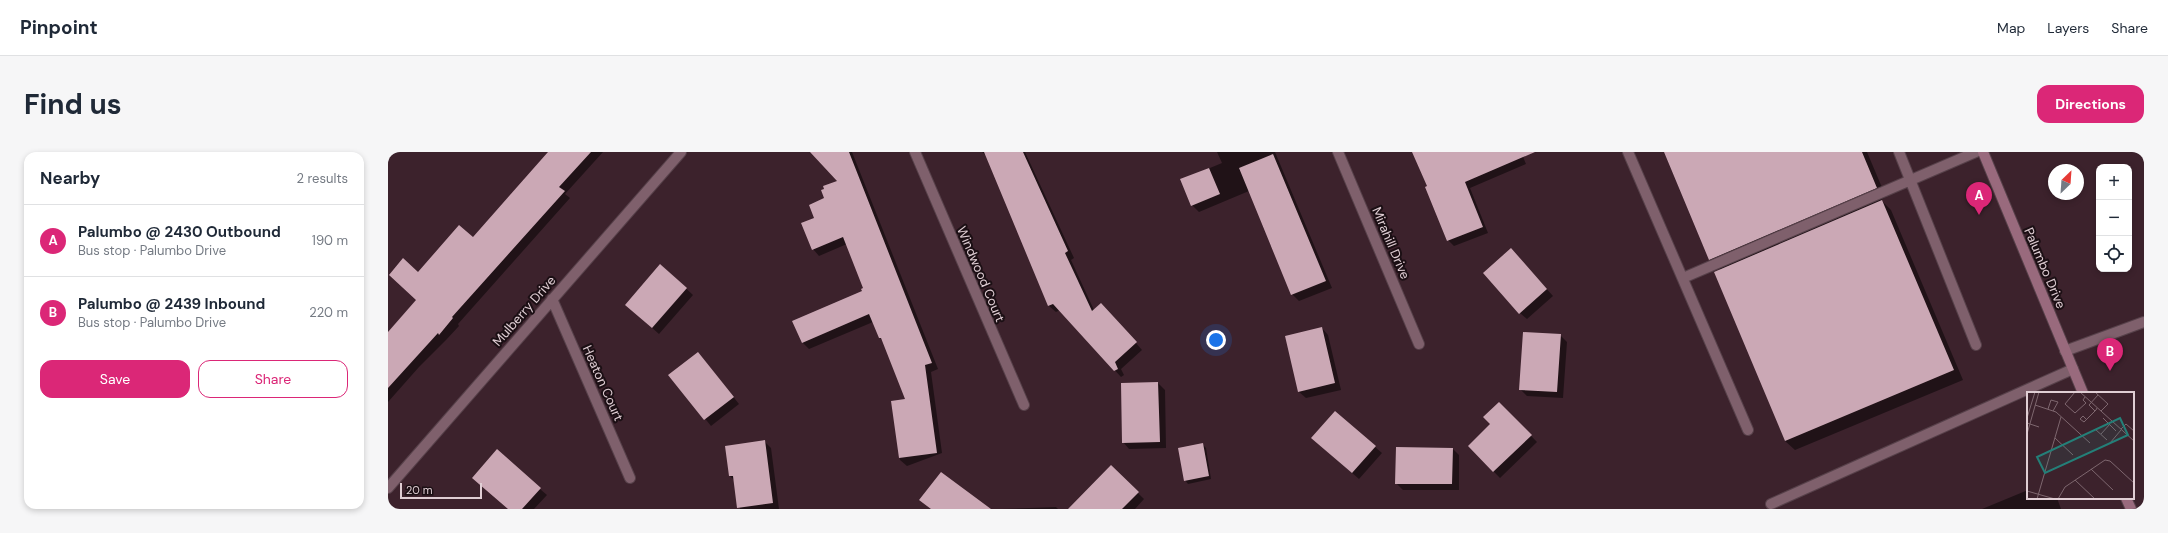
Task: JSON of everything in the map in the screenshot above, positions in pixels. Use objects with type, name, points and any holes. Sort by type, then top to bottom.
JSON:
[{"type":"street","name":"Mulberry Drive","points":[[388,488],[682,152]]},
{"type":"street","name":"Windwood Court","points":[[915,152],[1024,405]]},
{"type":"street","name":"Mirahill Drive","points":[[1338,152],[1419,344]]},
{"type":"street","points":[[1628,152],[1748,430]]},
{"type":"street","points":[[1899,152],[1976,345]]},
{"type":"street","points":[[1683,278],[1976,152]]},
{"type":"street","name":"Palumbo Drive","points":[[1983,152],[2083,392]]},
{"type":"street","name":"Heaton Court","points":[[552,299],[630,478]]},
{"type":"street","points":[[2065,351],[2144,322]]},
{"type":"street","points":[[1771,504],[2073,369]]},
{"type":"street","points":[[2126,499],[2131,509]]},
{"type":"building","points":[[548,152],[591,152],[559,187],[565,191],[452,317],[453,318],[439,335],[438,333],[388,388],[388,332],[416,300],[389,275],[403,258],[418,272],[459,225],[473,237]]},
{"type":"building","points":[[810,152],[849,152],[932,363],[925,365],[937,453],[899,458],[891,401],[905,399],[881,338],[879,338],[869,314],[802,343],[792,321],[862,291],[861,289],[863,288],[843,237],[812,250],[801,223],[814,218],[809,205],[824,198],[821,190],[824,189],[823,186],[837,181]]},
{"type":"building","points":[[984,152],[1023,152],[1068,251],[1065,253],[1092,311],[1101,303],[1137,342],[1115,362],[1118,369],[1114,371],[1053,304],[1048,306]]},
{"type":"building","points":[[1412,152],[1535,152],[1465,182],[1483,227],[1447,241],[1425,187],[1427,186]]},
{"type":"building","points":[[1664,152],[1862,152],[1877,188],[1709,260]]},
{"type":"building","points":[[1273,154],[1326,281],[1291,295],[1239,168]]},
{"type":"building","points":[[1209,168],[1220,194],[1191,206],[1180,179]]},
{"type":"building","points":[[1882,200],[1954,370],[1785,441],[1714,272]]},
{"type":"building","points":[[1511,248],[1547,289],[1519,314],[1483,273]]},
{"type":"building","points":[[660,264],[687,288],[652,328],[625,305]]},
{"type":"building","points":[[1322,327],[1335,383],[1298,392],[1285,336]]},
{"type":"building","points":[[1523,332],[1561,334],[1557,392],[1519,390]]},
{"type":"building","points":[[698,352],[734,397],[704,420],[668,375]]},
{"type":"building","points":[[1158,382],[1160,442],[1122,443],[1121,383]]},
{"type":"building","points":[[1499,402],[1532,435],[1493,472],[1468,446],[1490,424],[1483,417]]},
{"type":"building","points":[[1335,411],[1376,446],[1352,473],[1311,438]]},
{"type":"building","points":[[765,440],[773,503],[737,508],[733,476],[729,476],[725,446]]},
{"type":"building","points":[[1203,443],[1209,476],[1184,481],[1178,448]]},
{"type":"building","points":[[1396,447],[1453,448],[1452,484],[1395,484]]},
{"type":"building","points":[[497,449],[541,488],[522,509],[508,509],[472,478]]},
{"type":"building","points":[[1111,465],[1139,492],[1122,509],[1068,509]]},
{"type":"building","points":[[941,472],[991,509],[931,509],[919,500]]},
{"type":"place","name":"Palumbo @ 2430 Outbound","points":[[1979,215]]},
{"type":"place","name":"Palumbo @ 2439 Inbound","points":[[2110,371]]}]
